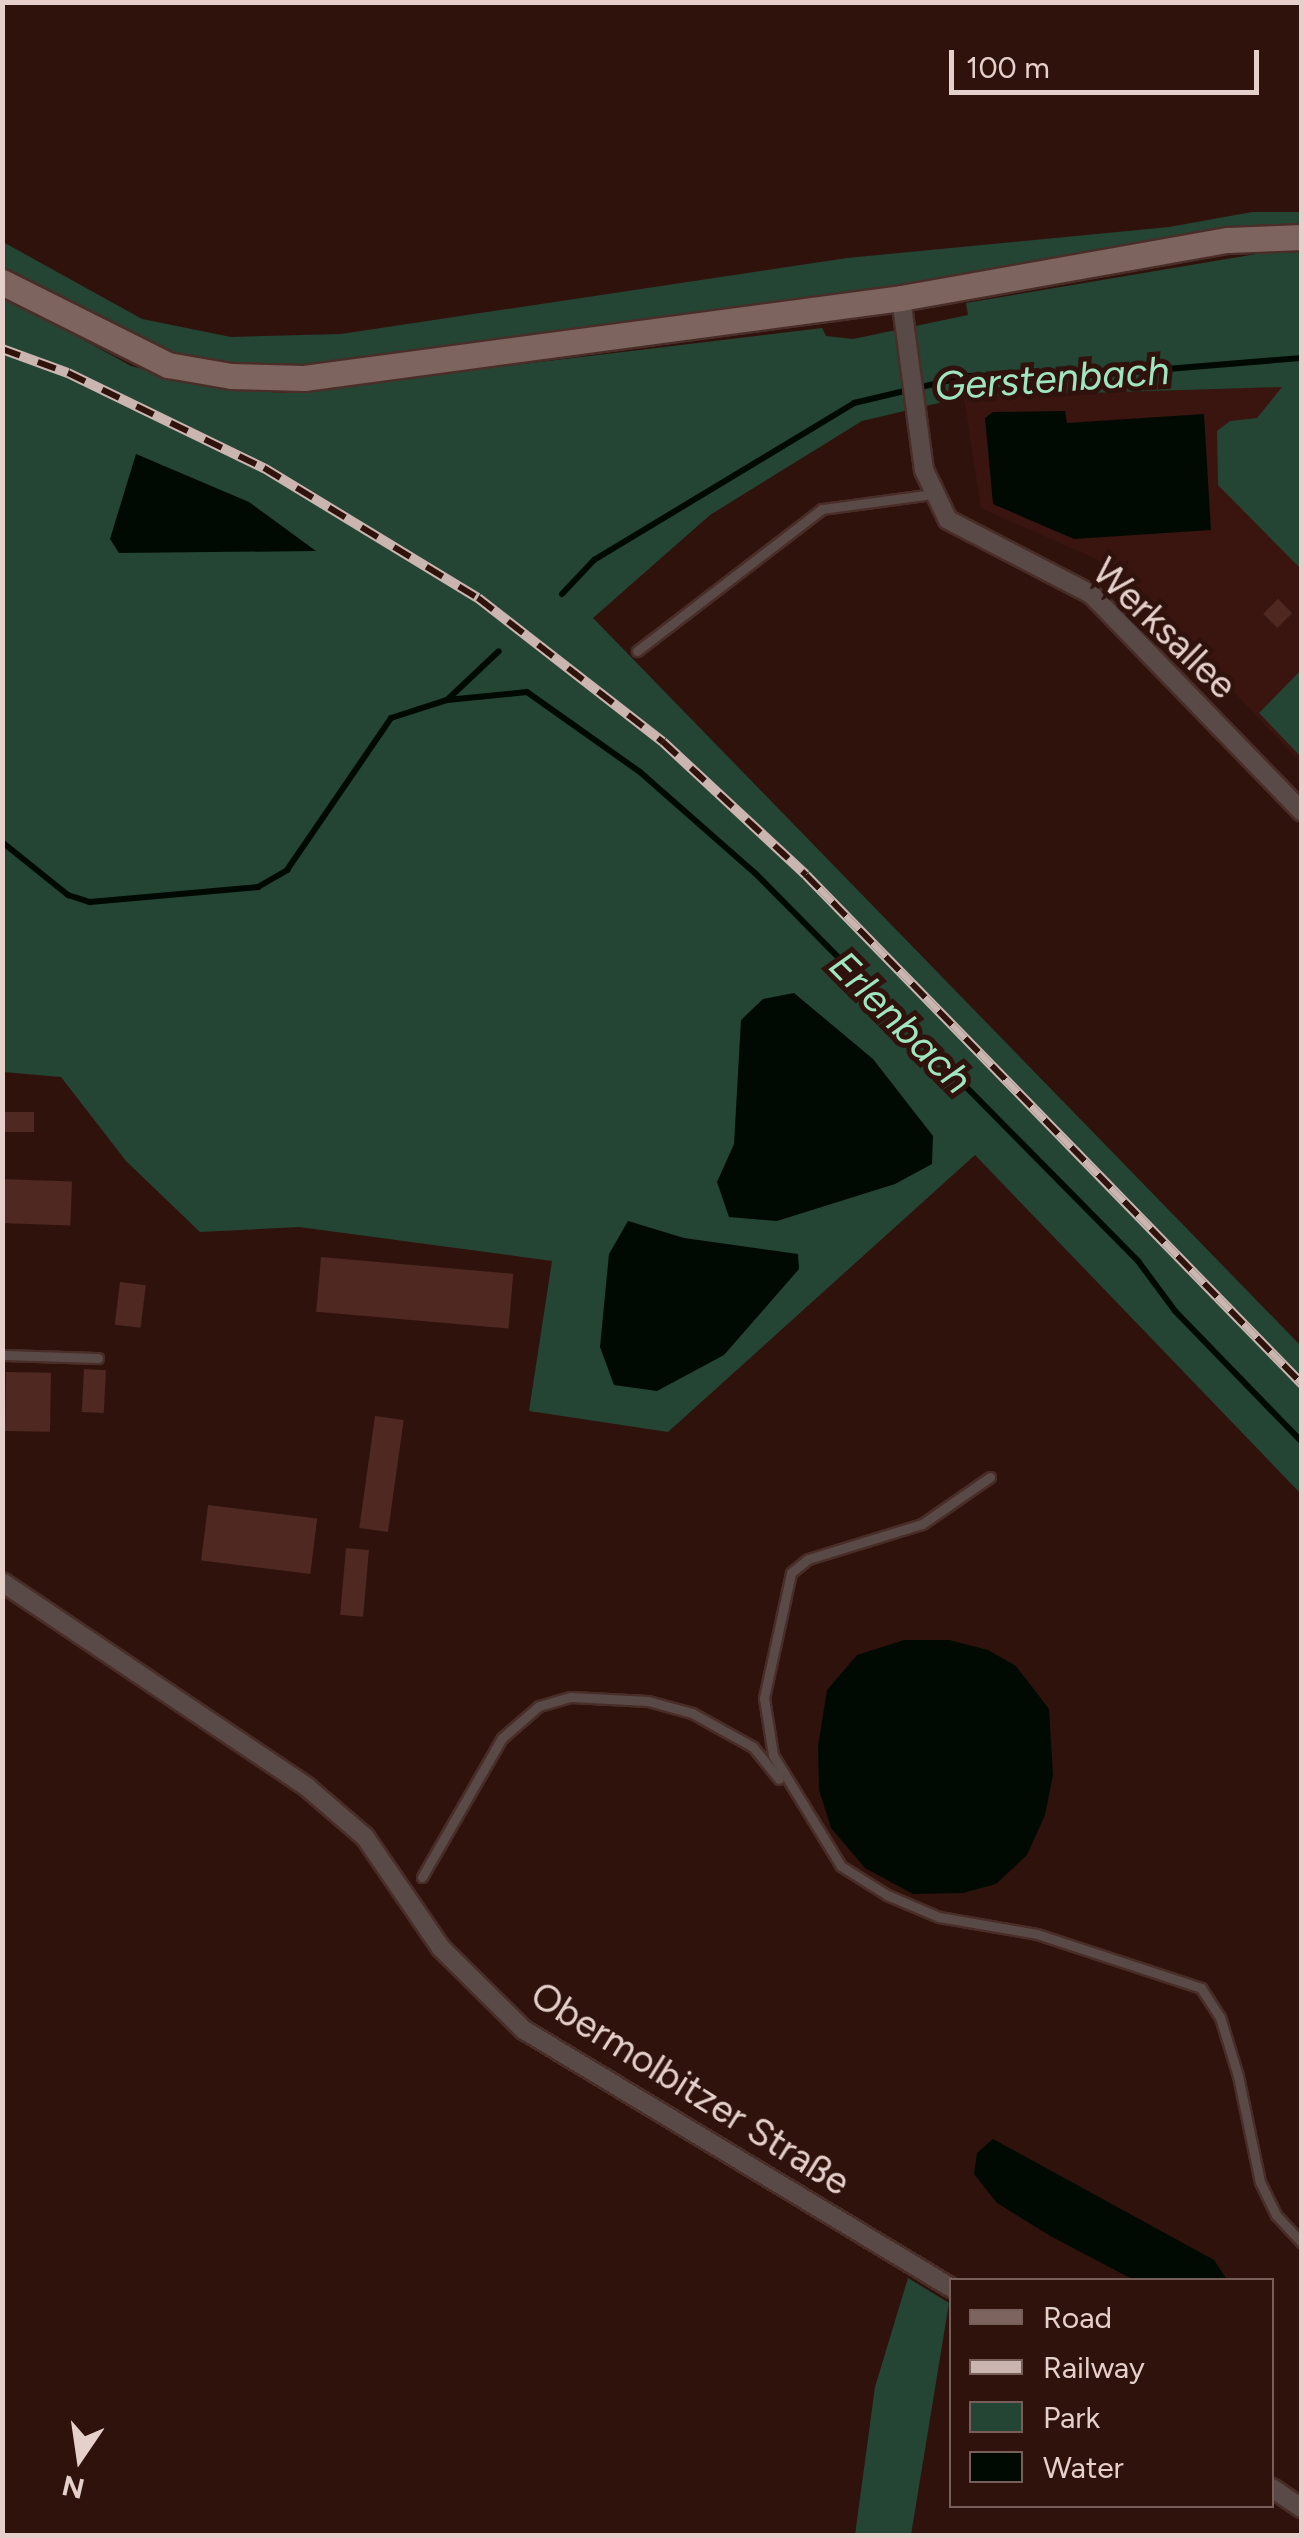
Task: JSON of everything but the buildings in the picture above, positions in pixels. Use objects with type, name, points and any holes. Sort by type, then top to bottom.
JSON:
[{"type":"street","points":[[2,282],[168,365],[286,378],[901,298],[1228,240],[1302,237]]},
{"type":"street","name":"Werksallee","points":[[901,298],[914,423],[934,494],[948,520],[1091,594],[1302,812]]},
{"type":"street","name":"Obermolbitzer Straße","points":[[2,1582],[308,1788],[365,1838],[440,1948],[524,2030],[949,2286]]},
{"type":"street","points":[[1274,2489],[1302,2508]]},
{"type":"lane","points":[[638,651],[822,509],[934,494]]},
{"type":"lane","points":[[2,1355],[98,1358]]},
{"type":"lane","points":[[790,1792],[773,1755],[764,1698],[791,1573],[808,1560],[922,1524],[990,1477]]},
{"type":"lane","points":[[422,1877],[502,1738],[539,1706],[570,1696],[648,1701],[692,1713],[754,1747],[841,1866],[886,1895],[939,1918],[1037,1934],[1201,1988],[1220,2017],[1238,2076],[1260,2182],[1276,2215],[1302,2243]]},
{"type":"shaded area","points":[[1301,386],[1301,763],[1154,607],[1096,559],[981,508],[964,397]]},
{"type":"green space","points":[[1252,212],[1302,212],[1301,228],[337,367],[231,365],[181,356],[103,327],[3,268],[3,242],[142,319],[231,337],[341,334],[847,258],[1169,227]]},
{"type":"green space","points":[[1274,251],[1301,251],[1301,569],[1218,485],[1217,431],[1230,421],[1257,418],[1282,387],[964,397],[862,421],[710,515],[593,618],[1301,1346],[1301,1494],[975,1155],[668,1432],[529,1411],[552,1261],[299,1227],[200,1232],[126,1161],[61,1077],[3,1072],[2,295],[131,366],[211,386],[281,393],[822,328],[826,336],[853,339],[968,315],[966,303]]},
{"type":"green space","points":[[1301,670],[1301,757],[1259,713]]},
{"type":"green space","points":[[908,2278],[949,2303],[911,2535],[855,2535],[875,2387]]},
{"type":"water","points":[[1065,411],[1067,423],[1204,414],[1211,530],[1074,539],[993,504],[985,418],[993,412]]},
{"type":"water","points":[[136,454],[249,502],[316,551],[119,553],[110,539]]},
{"type":"water","points":[[794,993],[873,1059],[933,1136],[932,1164],[895,1184],[777,1221],[729,1217],[717,1182],[734,1144],[741,1020],[763,999]]},
{"type":"water","points":[[628,1221],[684,1238],[798,1254],[799,1269],[724,1355],[657,1391],[614,1385],[600,1347],[609,1254]]},
{"type":"water","points":[[904,1640],[949,1640],[988,1650],[1016,1666],[1049,1709],[1053,1775],[1045,1815],[1027,1855],[996,1884],[963,1893],[913,1894],[865,1868],[831,1828],[819,1790],[818,1746],[827,1690],[857,1655]]},
{"type":"water","points":[[993,2139],[1214,2260],[1226,2278],[1130,2278],[997,2203],[974,2174],[977,2153]]},
{"type":"waterway","name":"Gerstenbach","points":[[562,594],[594,560],[854,403],[967,376],[1094,375],[1302,358]]},
{"type":"waterway","name":"Gerstenbach","points":[[2,842],[68,895],[90,902],[258,887],[287,870],[391,718],[447,700],[499,651]]},
{"type":"waterway","name":"Erlenbach","points":[[447,700],[527,692],[640,772],[756,874],[1138,1261],[1175,1311],[1302,1442]]},
{"type":"railway","points":[[2,349],[68,373],[264,468],[478,598],[663,742],[806,875],[1302,1384]]}]
